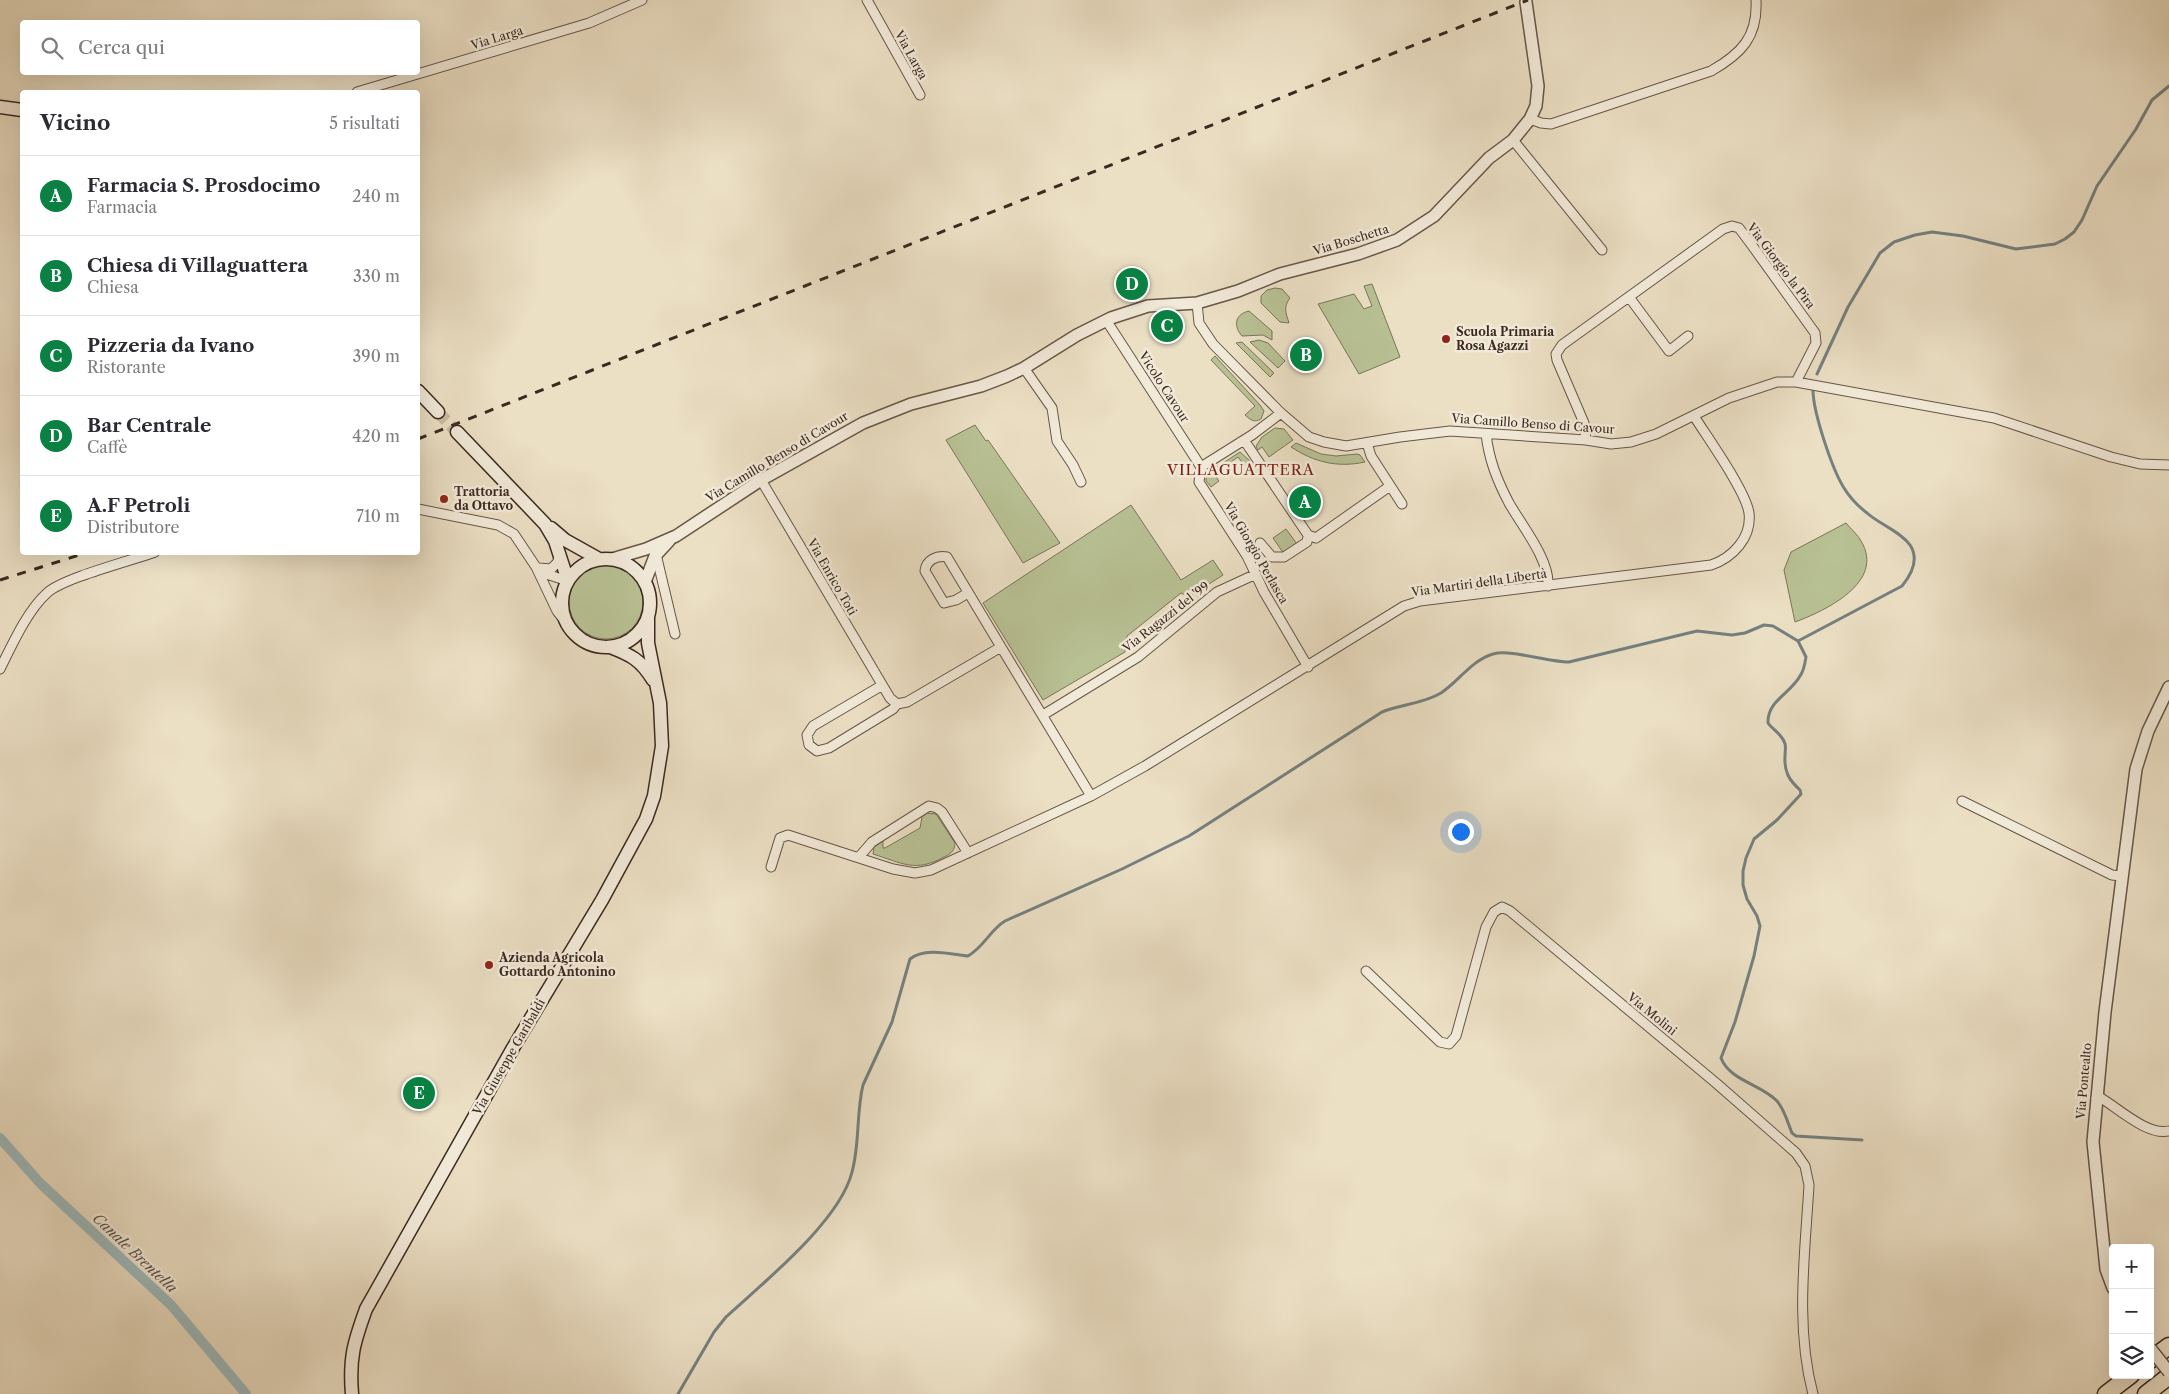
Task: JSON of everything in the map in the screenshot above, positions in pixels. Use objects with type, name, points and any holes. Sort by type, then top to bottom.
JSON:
[{"type":"highway","points":[[2154,1357],[2169,1346]]},
{"type":"highway","points":[[2146,1394],[2169,1376]]},
{"type":"highway","points":[[2106,1394],[2125,1379]]},
{"type":"main road","points":[[0,106],[20,110]]},
{"type":"main road","points":[[420,393],[438,412]]},
{"type":"main road","points":[[457,432],[545,524],[565,540],[599,559]]},
{"type":"main road","points":[[545,524],[555,541],[568,580]]},
{"type":"main road","points":[[599,559],[612,559],[626,563],[637,571],[645,582],[650,594],[650,606],[648,618],[642,629],[633,638],[622,644],[610,647],[598,646],[586,642],[576,635],[568,625],[562,603],[563,591],[568,580],[581,567],[599,559]]},
{"type":"main road","name":"Via Giuseppe Garibaldi","points":[[352,1394],[350,1369],[353,1344],[366,1309],[514,1048],[602,900],[646,819],[654,796],[662,746],[662,718],[648,643],[648,618]]},
{"type":"main road","name":"Via Giuseppe Garibaldi","points":[[610,647],[629,654],[641,662],[658,689]]},
{"type":"street","name":"Via Larga","points":[[420,73],[589,23],[642,0]]},
{"type":"street","name":"Via Larga","points":[[867,0],[920,95]]},
{"type":"street","points":[[1530,119],[1550,124],[1711,71],[1733,58],[1750,37],[1757,16],[1756,0]]},
{"type":"street","name":"Via Boschetta","points":[[1196,303],[1238,291],[1280,274],[1358,254],[1397,240],[1434,216],[1489,158],[1513,140],[1530,119],[1536,106],[1538,86],[1526,2]]},
{"type":"street","name":"Via Larga","points":[[364,90],[414,75]]},
{"type":"street","points":[[1513,140],[1602,250]]},
{"type":"street","name":"Via Giorgio la Pira","points":[[1586,440],[1584,423],[1557,360],[1556,354],[1562,345],[1723,229],[1732,226],[1738,228],[1815,333],[1816,343],[1796,382]]},
{"type":"street","points":[[1629,297],[1669,351],[1688,336]]},
{"type":"street","name":"Via Camillo Benso di Cavour","points":[[655,550],[761,480],[863,423],[910,404],[981,386],[1024,368],[1077,335],[1106,320],[1148,306],[1196,303],[1199,323],[1213,344],[1281,413],[1309,437],[1346,446],[1400,436],[1450,431],[1586,440],[1611,444],[1632,442],[1656,434],[1729,398],[1748,391],[1777,382],[1796,382],[1994,418],[2111,457],[2140,464],[2169,465]]},
{"type":"street","name":"Vicolo Cavour","points":[[1106,320],[1201,467]]},
{"type":"street","points":[[1024,368],[1052,408],[1057,441],[1073,465],[1081,482]]},
{"type":"street","points":[[1201,467],[1244,440],[1281,413]]},
{"type":"street","name":"Via Martiri della Libertà","points":[[771,867],[780,838],[788,834],[893,869],[916,873],[931,870],[1091,796],[1145,766],[1404,606],[1420,601],[1711,565],[1723,561],[1740,545],[1748,526],[1749,513],[1731,474],[1694,416]]},
{"type":"street","points":[[1486,434],[1489,460],[1509,502],[1547,570],[1548,586]]},
{"type":"street","points":[[1244,440],[1308,535]]},
{"type":"street","points":[[1367,443],[1371,456],[1402,504]]},
{"type":"street","name":"Via Giorgio Perlasca","points":[[1201,467],[1199,482],[1243,550],[1308,667]]},
{"type":"street","name":"Via Enrico Toti","points":[[761,480],[881,686],[890,698],[898,704]]},
{"type":"street","name":"Via Giorgio Perlasca","points":[[1260,543],[1272,557],[1284,557],[1307,542],[1308,535],[1316,538],[1390,486]]},
{"type":"street","points":[[420,508],[498,525],[514,534],[536,567],[557,612],[568,625]]},
{"type":"street","points":[[612,559],[655,550]]},
{"type":"street","points":[[645,582],[655,550]]},
{"type":"street","points":[[655,550],[675,634]]},
{"type":"street","points":[[536,567],[550,569],[557,563],[560,554]]},
{"type":"street","points":[[0,669],[36,605],[47,592],[65,582],[146,555]]},
{"type":"street","points":[[968,593],[956,600],[944,603],[925,571],[929,561],[935,557],[947,557],[1091,796]]},
{"type":"street","points":[[536,567],[543,573],[568,580]]},
{"type":"street","name":"Via Ragazzi del '99","points":[[1042,715],[1138,657],[1217,592],[1256,574]]},
{"type":"street","points":[[881,686],[814,726],[807,735],[809,744],[817,751],[829,748],[893,709],[898,704],[907,702],[1001,647]]},
{"type":"street","name":"Via Pontealto","points":[[2109,1277],[2106,1269],[2093,1142],[2096,1098],[2121,876],[2136,768],[2148,731],[2169,687]]},
{"type":"street","points":[[1962,801],[2112,875],[2121,876]]},
{"type":"street","points":[[859,857],[872,842],[929,806],[937,808],[942,812],[968,853]]},
{"type":"street","name":"Via Molini","points":[[1366,971],[1440,1042],[1449,1044],[1456,1036],[1486,927],[1494,912],[1502,907],[1510,910],[1716,1083],[1796,1153],[1805,1166],[1809,1185],[1802,1313],[1803,1343],[1813,1394]]},
{"type":"street","points":[[2096,1098],[2101,1098],[2150,1130],[2163,1133],[2169,1131]]},
{"type":"street","points":[[2154,1353],[2169,1372]]},
{"type":"green space","points":[[1372,284],[1400,357],[1359,374],[1318,304],[1354,294],[1364,309],[1372,306],[1364,286]]},
{"type":"green space","points":[[1282,289],[1290,298],[1286,307],[1289,323],[1280,322],[1261,303],[1261,296],[1267,290]]},
{"type":"green space","points":[[1249,311],[1272,331],[1272,340],[1263,335],[1242,336],[1237,328],[1237,321],[1241,315]]},
{"type":"green space","points":[[1259,340],[1268,343],[1285,361],[1278,368],[1250,342]]},
{"type":"green space","points":[[1242,342],[1274,373],[1270,377],[1236,343]]},
{"type":"green space","points":[[1215,356],[1260,405],[1264,411],[1261,419],[1256,421],[1245,415],[1255,406],[1211,360]]},
{"type":"green space","points":[[975,425],[986,441],[988,440],[1060,543],[1023,563],[946,440]]},
{"type":"green space","points":[[1275,428],[1284,429],[1293,440],[1269,457],[1262,447],[1258,450],[1256,446],[1262,437]]},
{"type":"green space","points":[[1296,443],[1321,454],[1336,456],[1357,454],[1365,462],[1335,464],[1317,460],[1291,447]]},
{"type":"green space","points":[[1240,452],[1250,461],[1244,465],[1238,457],[1214,474],[1219,481],[1211,487],[1206,481],[1206,474]]},
{"type":"green space","points":[[1131,505],[1181,580],[1213,560],[1223,575],[1189,597],[1181,593],[1127,636],[1125,652],[1043,700],[983,603]]},
{"type":"green space","points":[[1846,523],[1861,541],[1867,556],[1865,569],[1859,582],[1849,593],[1836,602],[1795,622],[1784,570],[1791,552]]},
{"type":"green space","points":[[1286,529],[1297,544],[1284,554],[1273,538]]},
{"type":"green space","points":[[613,565],[633,575],[641,588],[643,602],[641,616],[633,629],[620,637],[599,639],[579,629],[571,616],[569,595],[579,575],[592,567]]},
{"type":"green space","points":[[927,813],[936,814],[955,843],[949,855],[925,865],[908,865],[873,854],[874,847],[883,841],[883,848],[885,848],[920,828],[922,817]]},
{"type":"waterway","points":[[1817,374],[1848,307],[1880,253],[1894,242],[1932,232],[1963,236],[2016,249],[2055,244],[2065,239],[2074,232],[2082,220],[2097,186],[2136,129],[2152,100],[2169,86]]},
{"type":"waterway","points":[[678,1394],[714,1332],[726,1317],[799,1250],[833,1210],[845,1191],[854,1161],[863,1085],[892,1022],[910,959],[916,955],[930,952],[968,956],[1005,921],[1122,869],[1189,836],[1382,712],[1434,697],[1478,661],[1493,654],[1519,654],[1569,662],[1697,631],[1732,635],[1745,633],[1764,625],[1773,626],[1798,641],[1902,586],[1913,567],[1913,551],[1906,540],[1860,508],[1844,488],[1834,468],[1824,440],[1816,412],[1813,390]]},
{"type":"waterway","points":[[1798,641],[1806,657],[1803,669],[1796,682],[1771,709],[1768,723],[1784,741],[1786,771],[1801,794],[1777,820],[1754,839],[1746,858],[1743,871],[1743,885],[1747,899],[1757,916],[1760,926],[1754,956],[1735,1022],[1721,1058],[1731,1072],[1763,1090],[1777,1101],[1784,1112],[1792,1133],[1796,1136],[1862,1140]]},
{"type":"waterway","name":"Canale Brentella","points":[[0,1138],[40,1183],[171,1305],[246,1394]]},
{"type":"tunnel","points":[[438,412],[457,432]]},
{"type":"railway","points":[[420,438],[1528,0]]},
{"type":"railway","points":[[0,580],[79,555]]},
{"type":"place","name":"Bar Centrale","points":[[1132,284]]},
{"type":"place","name":"Pizzeria da Ivano","points":[[1167,326]]},
{"type":"place","name":"Scuola Primaria Rosa Agazzi","points":[[1446,339]]},
{"type":"place","name":"Chiesa di Villaguattera","points":[[1306,355]]},
{"type":"place","name":"Trattoria da Ottavo","points":[[444,499]]},
{"type":"place","name":"Farmacia S. Prosdocimo","points":[[1305,502]]},
{"type":"place","name":"Azienda Agricola Gottardo Antonino","points":[[489,965]]},
{"type":"place","name":"A.F Petroli","points":[[419,1093]]},
{"type":"district","name":"VILLAGUATTERA","points":[[1241,470]]}]
